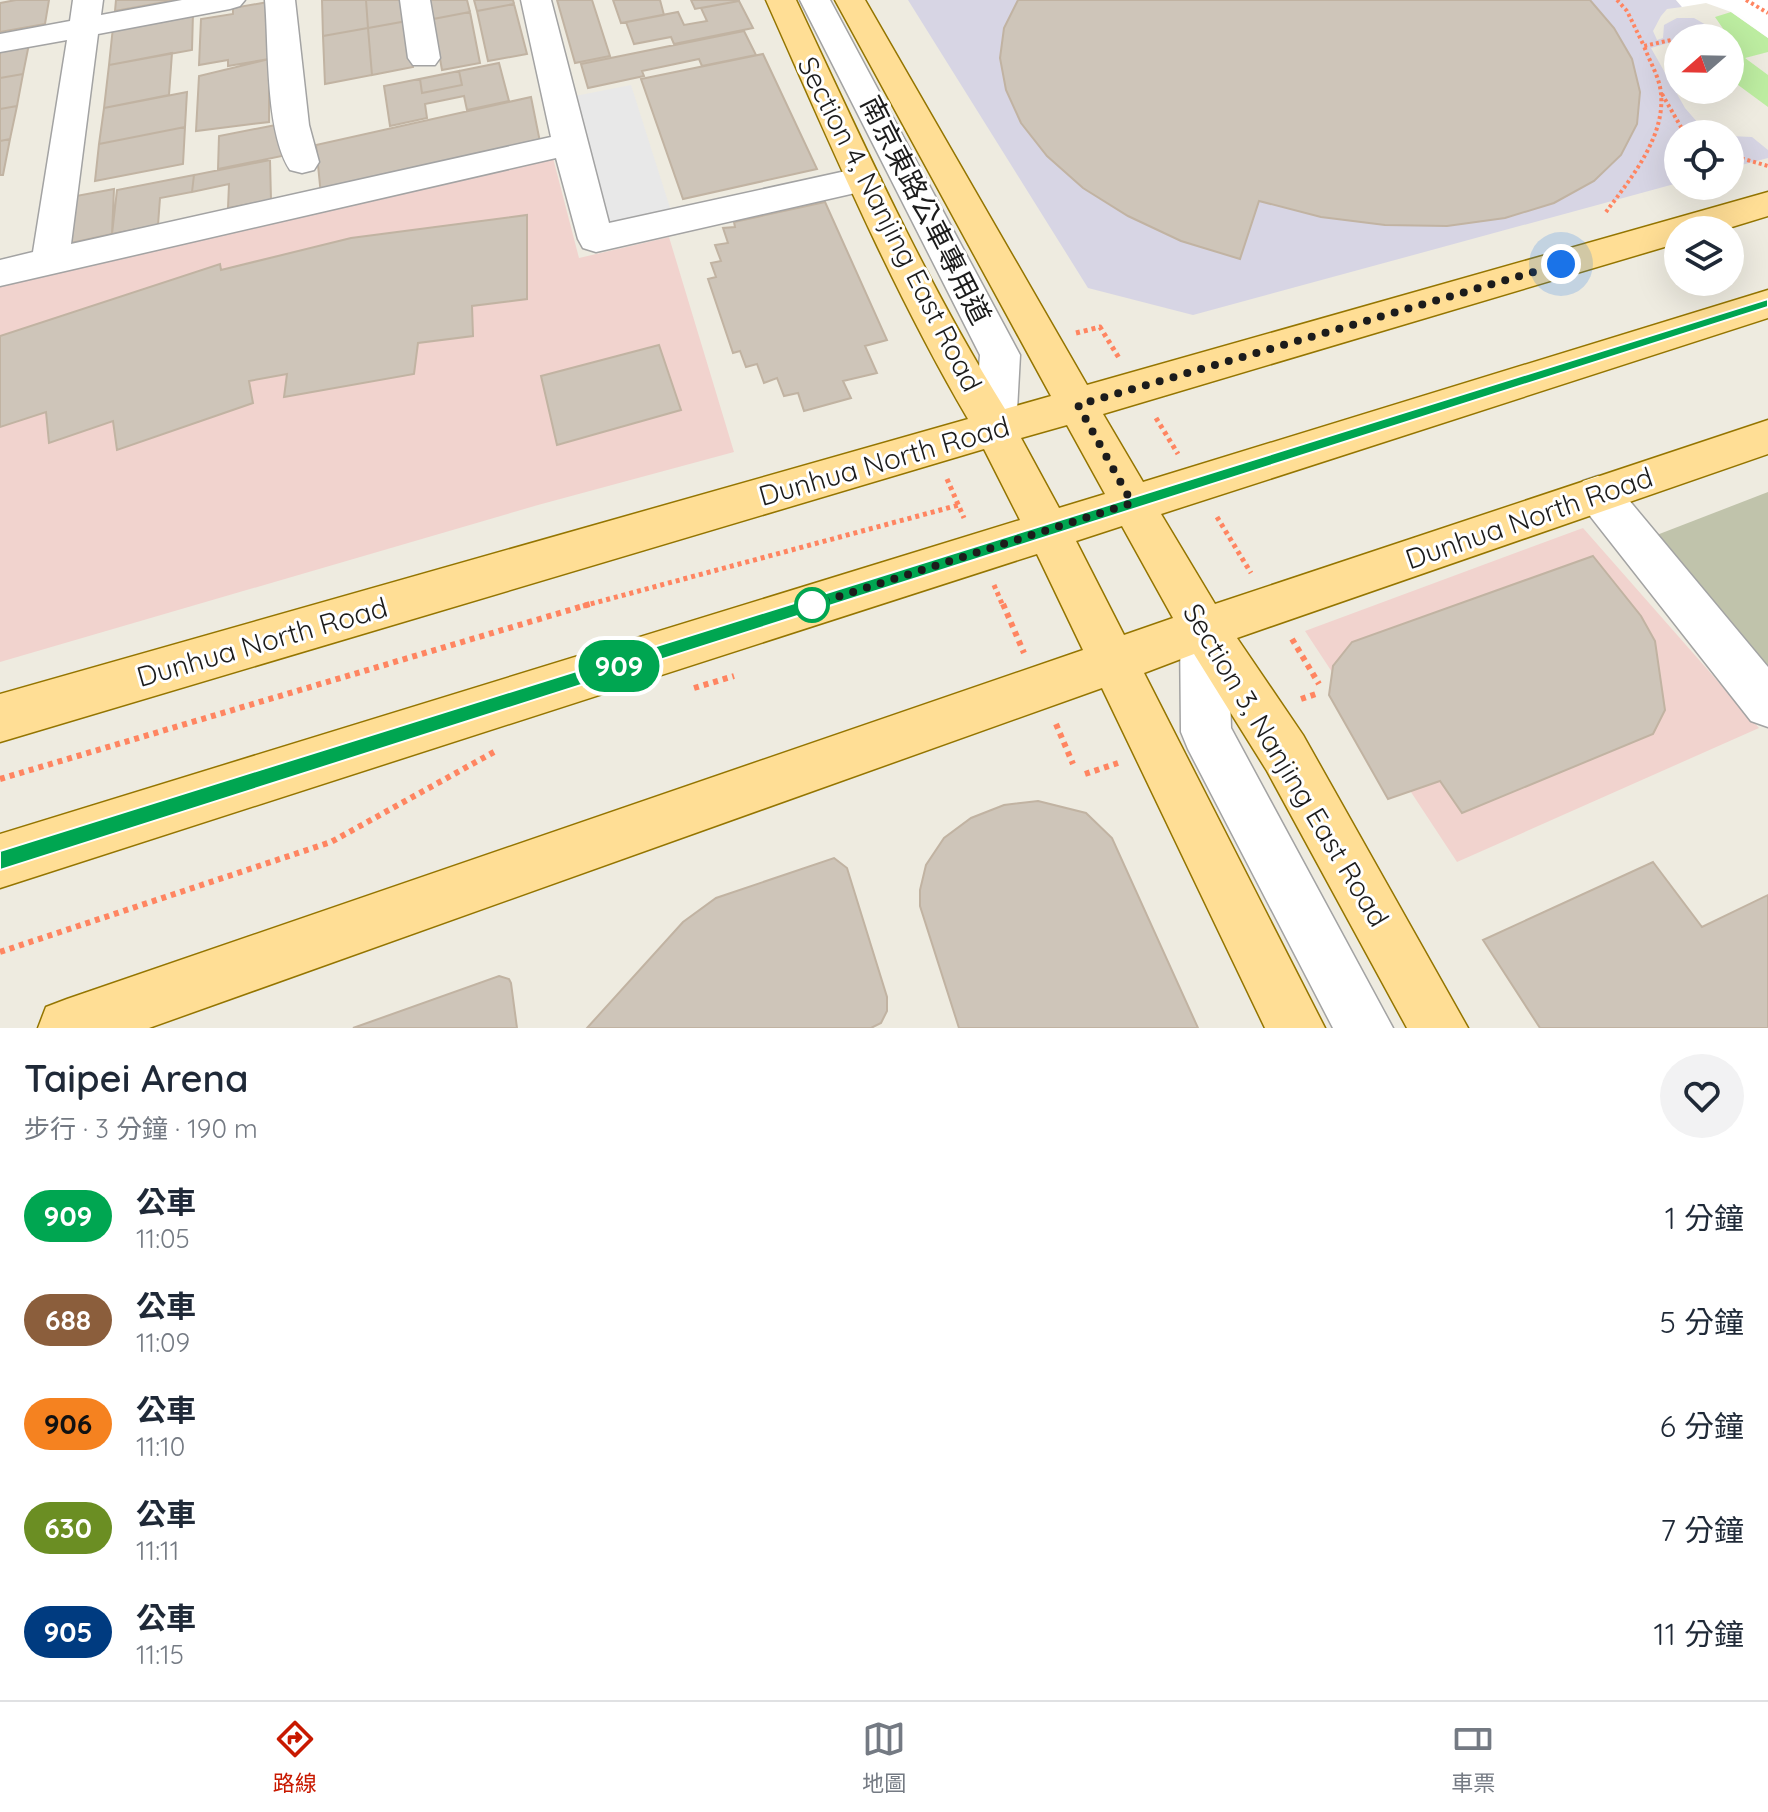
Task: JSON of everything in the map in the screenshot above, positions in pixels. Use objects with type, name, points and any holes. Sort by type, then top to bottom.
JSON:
[{"type":"main road","name":"Section 4, Nanjing East Road","points":[[781,0],[864,179],[957,366],[995,429],[1048,531]]},
{"type":"main road","points":[[850,0],[1132,503]]},
{"type":"main road","name":"Dunhua North Road","points":[[0,718],[1768,204]]},
{"type":"main road","points":[[0,861],[1768,304]]},
{"type":"main road","name":"Dunhua North Road","points":[[67,1028],[1204,629],[1766,439]]},
{"type":"main road","name":"Section 3, Nanjing East Road","points":[[1132,503],[1204,629],[1285,753],[1439,1028]]},
{"type":"main road","points":[[1048,531],[1296,1028]]},
{"type":"street","points":[[0,43],[86,14],[230,0]]},
{"type":"street","points":[[280,0],[292,125],[302,162]]},
{"type":"street","points":[[415,0],[424,58]]},
{"type":"street","points":[[536,0],[569,144],[596,239],[864,179]]},
{"type":"street","name":"南京東路公車專用道","points":[[815,0],[1000,355],[995,429]]},
{"type":"street","points":[[50,262],[86,14]]},
{"type":"street","points":[[0,273],[569,144]]},
{"type":"street","points":[[1598,494],[1768,704]]},
{"type":"street","points":[[1204,629],[1206,732],[1364,1028]]},
{"type":"path","points":[[1617,0],[1627,11],[1661,92],[1677,120]]},
{"type":"path","points":[[1746,0],[1768,13]]},
{"type":"path","points":[[1644,46],[1664,42]]},
{"type":"path","points":[[1606,212],[1631,177],[1655,131],[1661,92]]},
{"type":"path","points":[[1744,159],[1768,166]]},
{"type":"path","points":[[0,779],[569,610],[959,505]]},
{"type":"path","points":[[690,690],[734,676]]},
{"type":"path","points":[[0,952],[331,842],[495,751],[510,746]]},
{"type":"shaded area","points":[[908,0],[1018,0],[1004,28],[1000,58],[1006,90],[1021,123],[1047,156],[1083,188],[1128,216],[1181,241],[1240,259],[1259,201],[1321,217],[1385,225],[1447,226],[1505,218],[1554,203],[1594,181],[1621,155],[1637,124],[1640,92],[1632,59],[1614,28],[1590,0],[1676,0],[1682,7],[1667,9],[1661,16],[1653,31],[1657,40],[1663,38],[1664,25],[1664,44],[1651,48],[1664,71],[1664,104],[1683,104],[1695,120],[1664,120],[1664,187],[1193,315],[1088,288]]},
{"type":"shaded area","points":[[1677,18],[1694,18],[1704,24],[1666,24]]},
{"type":"shaded area","points":[[631,85],[671,211],[609,225],[575,96]]},
{"type":"shaded area","points":[[1744,137],[1752,137],[1768,150],[1768,158],[1744,164]]},
{"type":"shaded area","points":[[553,158],[579,258],[669,237],[734,452],[538,505],[0,662],[0,283]]},
{"type":"shaded area","points":[[1768,492],[1768,678],[1649,538]]},
{"type":"shaded area","points":[[1583,528],[1759,728],[1457,862],[1305,631]]},
{"type":"green space","points":[[1731,12],[1768,38],[1768,52],[1745,58],[1768,75],[1768,107],[1744,89],[1744,24],[1720,24],[1715,17]]},
{"type":"pier","points":[[1676,0],[1768,0],[1768,38],[1731,12],[1706,3],[1682,7]]},
{"type":"building","points":[[49,0],[45,24],[0,32],[0,3]]},
{"type":"building","points":[[116,0],[176,0],[115,11]]},
{"type":"building","points":[[322,0],[366,0],[368,28],[323,36]]},
{"type":"building","points":[[366,0],[405,0],[407,21],[368,28]]},
{"type":"building","points":[[430,0],[467,0],[470,12],[433,19]]},
{"type":"building","points":[[474,0],[513,0],[514,4],[477,11]]},
{"type":"building","points":[[557,0],[592,0],[610,56],[575,63]]},
{"type":"building","points":[[613,0],[660,0],[664,15],[621,23]]},
{"type":"building","points":[[691,0],[739,0],[739,1],[695,9]]},
{"type":"building","points":[[1018,0],[1590,0],[1614,28],[1632,59],[1640,92],[1637,124],[1621,155],[1594,181],[1554,203],[1505,218],[1447,226],[1385,225],[1321,217],[1259,201],[1240,259],[1181,241],[1128,216],[1083,188],[1047,156],[1021,123],[1006,90],[1000,58],[1004,28]]},
{"type":"building","points":[[739,1],[753,28],[674,44],[671,37],[634,44],[626,22],[678,12],[684,25],[707,21],[701,8]]},
{"type":"building","points":[[268,2],[269,59],[228,66],[228,60],[199,65],[201,19],[233,14],[233,8]]},
{"type":"building","points":[[514,4],[527,54],[488,61],[477,11]]},
{"type":"building","points":[[470,12],[480,63],[442,70],[433,19]]},
{"type":"building","points":[[193,13],[192,50],[109,65],[113,27]]},
{"type":"building","points":[[407,21],[413,67],[372,75],[368,28]]},
{"type":"building","points":[[368,28],[372,75],[325,84],[323,36]]},
{"type":"building","points":[[744,31],[756,55],[702,66],[699,59],[642,71],[644,76],[588,88],[581,64]]},
{"type":"building","points":[[29,44],[23,74],[0,78],[0,49]]},
{"type":"building","points":[[172,53],[169,95],[104,108],[109,65]]},
{"type":"building","points":[[763,54],[817,169],[683,199],[641,79]]},
{"type":"building","points":[[269,59],[269,122],[196,131],[199,76]]},
{"type":"building","points":[[499,63],[509,101],[467,110],[464,96],[425,104],[427,118],[390,126],[384,86]]},
{"type":"building","points":[[459,71],[462,85],[422,93],[420,79]]},
{"type":"building","points":[[23,74],[17,106],[0,109],[0,78]]},
{"type":"building","points":[[187,92],[185,127],[99,144],[104,108]]},
{"type":"building","points":[[531,97],[541,147],[321,195],[316,145]]},
{"type":"building","points":[[17,106],[10,139],[0,141],[0,109]]},
{"type":"building","points":[[281,124],[282,156],[218,169],[219,136]]},
{"type":"building","points":[[185,127],[183,164],[95,181],[99,144]]},
{"type":"building","points":[[10,139],[3,175],[0,175],[0,141]]},
{"type":"building","points":[[270,160],[271,200],[228,208],[229,184],[192,192],[194,175]]},
{"type":"building","points":[[194,175],[192,192],[160,198],[158,225],[112,234],[117,190]]},
{"type":"building","points":[[114,189],[112,234],[71,243],[76,196]]},
{"type":"building","points":[[825,202],[887,340],[865,346],[877,373],[843,381],[851,398],[804,411],[798,393],[784,396],[777,378],[764,383],[757,364],[746,367],[740,351],[733,353],[708,279],[716,277],[711,263],[721,261],[715,245],[728,243],[723,228],[735,227],[734,222]]},
{"type":"building","points":[[527,215],[527,299],[472,306],[473,336],[418,343],[414,374],[284,397],[287,374],[249,381],[253,403],[117,450],[113,421],[49,443],[46,412],[0,427],[0,336],[220,264],[221,270],[351,238]]},
{"type":"building","points":[[659,345],[681,410],[557,445],[541,376]]},
{"type":"building","points":[[1593,556],[1641,616],[1655,641],[1665,710],[1653,734],[1462,813],[1440,781],[1388,799],[1329,695],[1333,666],[1352,642]]},
{"type":"building","points":[[1038,801],[1086,813],[1112,838],[1198,1028],[959,1028],[920,906],[926,865],[944,838],[971,818],[1004,805]]},
{"type":"building","points":[[834,858],[847,868],[887,997],[887,1011],[881,1023],[871,1028],[587,1028],[683,922],[716,898]]},
{"type":"building","points":[[1653,862],[1702,927],[1768,895],[1768,1028],[1540,1028],[1483,940]]},
{"type":"building","points":[[499,976],[509,979],[511,983],[517,1028],[353,1028]]},
{"type":"bus line","name":"909","points":[[0,861],[1048,531],[1248,465],[1768,304]]},
{"type":"route","points":[[812,605],[1132,503],[1078,405],[1561,264]]}]
